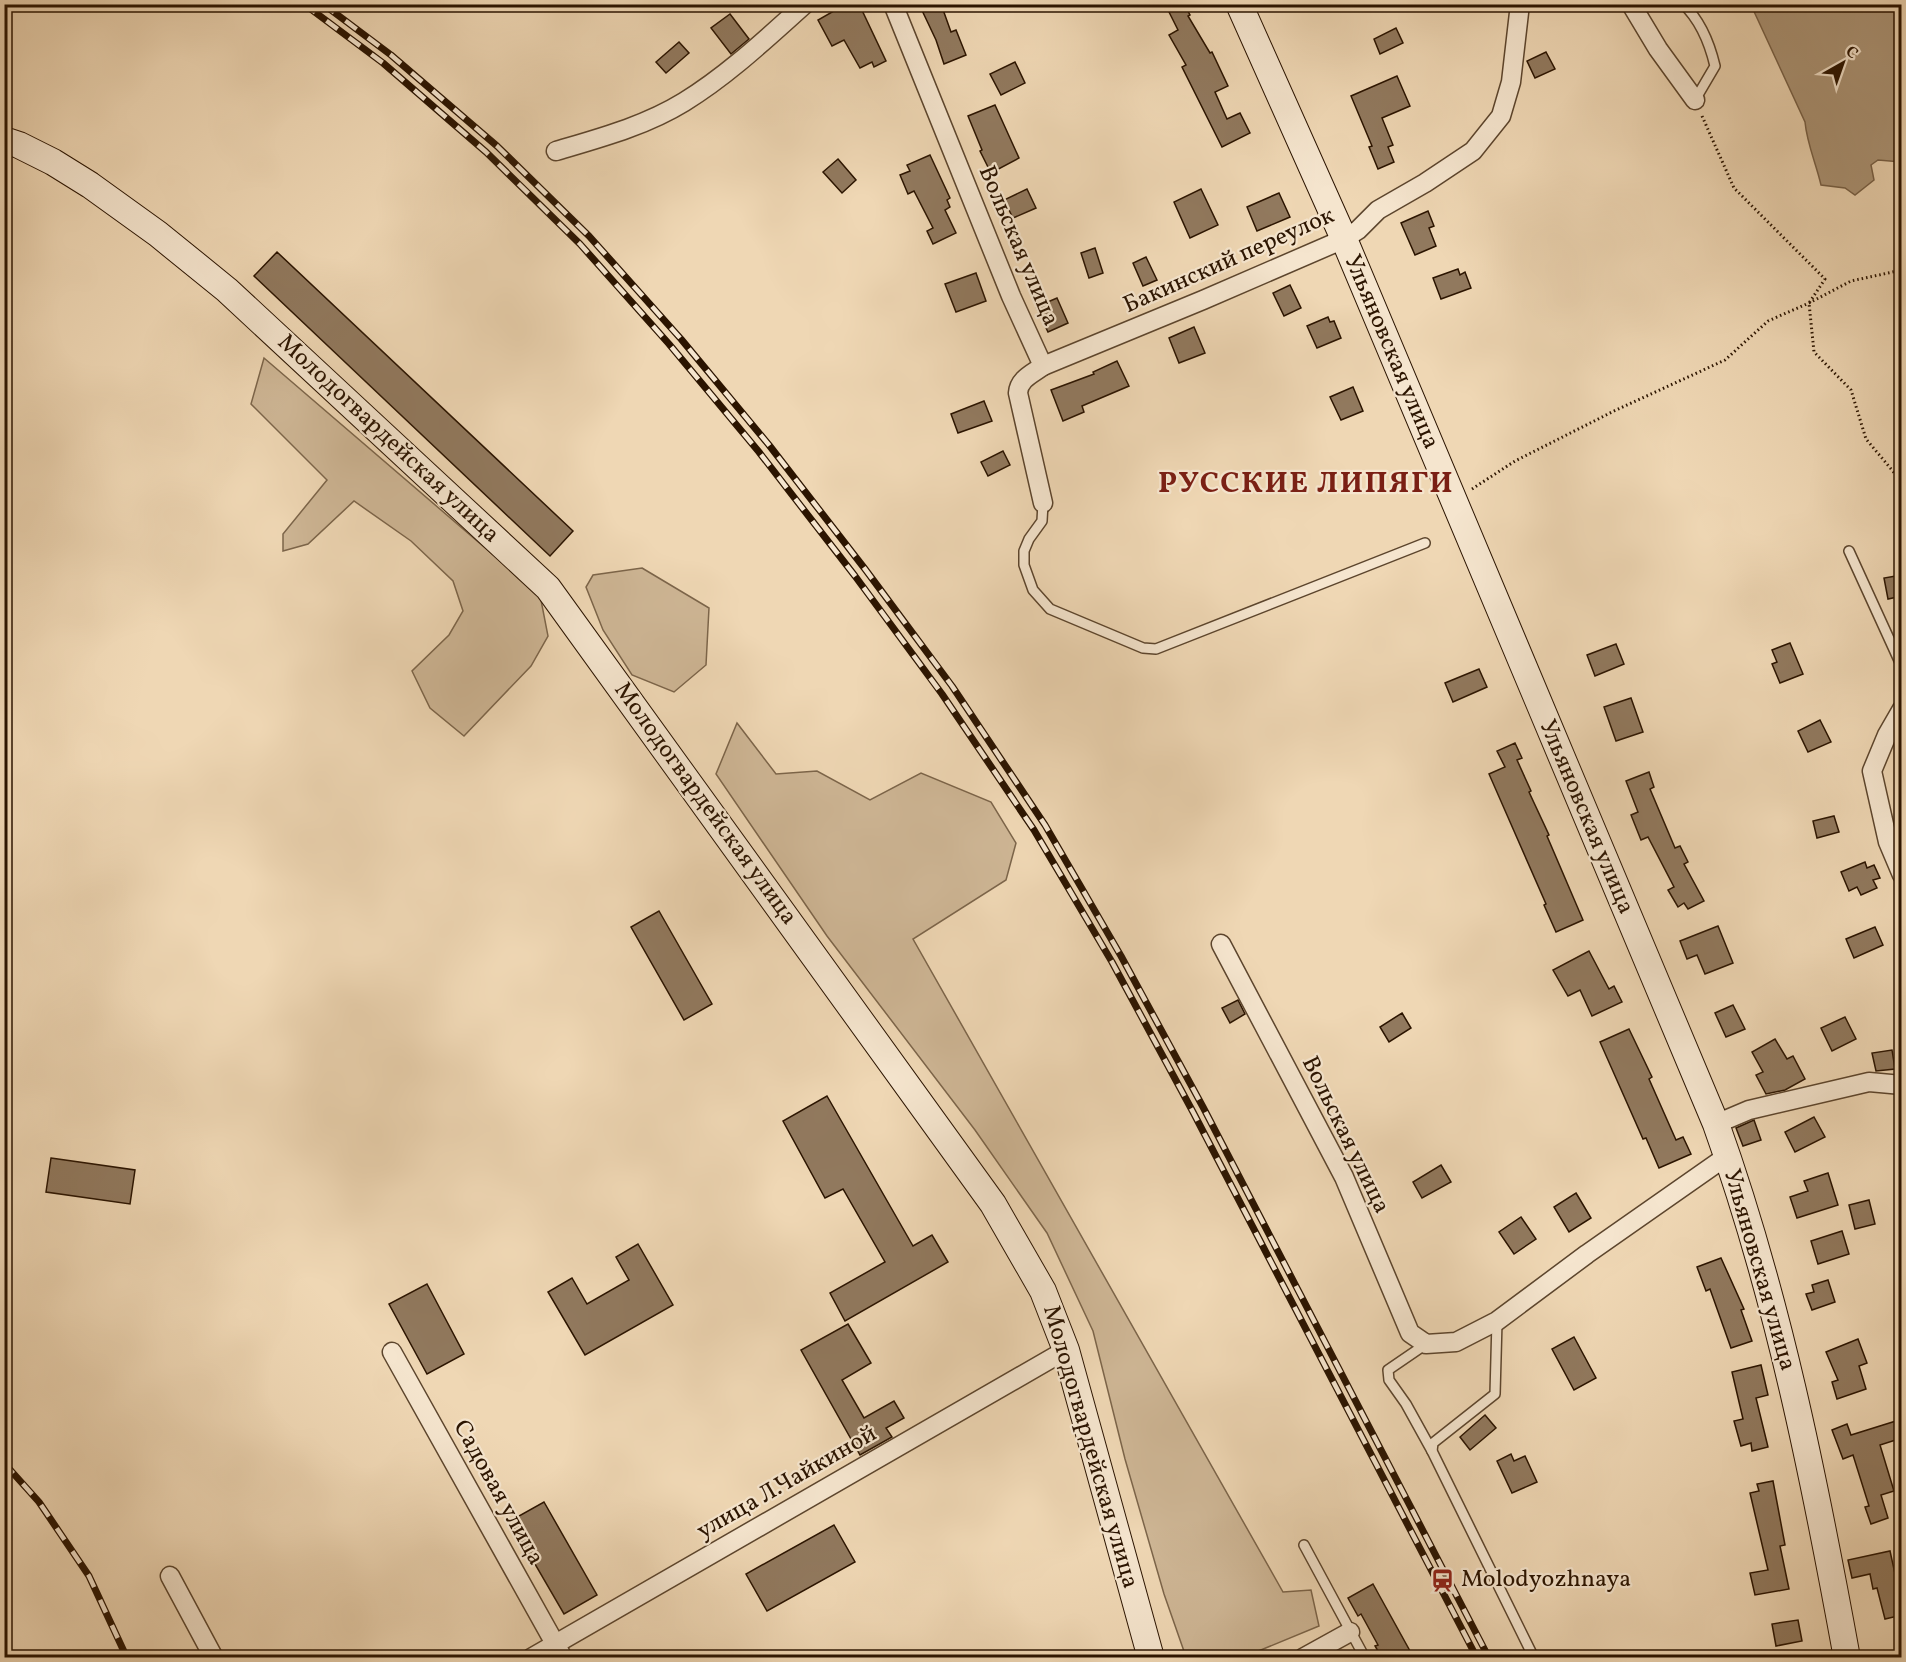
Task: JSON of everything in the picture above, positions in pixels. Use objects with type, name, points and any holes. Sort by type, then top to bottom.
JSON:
[{"type":"street","points":[[556,151],[624,131],[684,103],[742,60],[805,4]]},
{"type":"street","name":"Вольская улица","points":[[893,4],[1011,296],[1043,366],[1024,379],[1019,385],[1018,393],[1042,502]]},
{"type":"street","name":"Ульяновская улица","points":[[1239,4],[1344,239],[1716,1124],[1777,1323],[1822,1523],[1847,1658]]},
{"type":"street","name":"Бакинский переулок","points":[[1043,366],[1344,239],[1358,230],[1378,210],[1425,183],[1473,151],[1501,116],[1510,82],[1520,4]]},
{"type":"street","points":[[1631,4],[1658,49],[1695,100]]},
{"type":"street","name":"Молодогвардейская улица","points":[[4,140],[54,162],[159,234],[227,290],[548,588],[993,1204],[1043,1291],[1066,1350],[1151,1658]]},
{"type":"street","points":[[1902,709],[1887,735],[1872,771],[1888,842],[1902,875]]},
{"type":"street","name":"Вольская улица","points":[[1221,944],[1344,1177],[1410,1333],[1426,1344]]},
{"type":"street","points":[[1716,1124],[1749,1110],[1869,1082],[1902,1085]]},
{"type":"street","points":[[1426,1344],[1456,1342],[1497,1321],[1587,1254],[1727,1156]]},
{"type":"street","name":"улица Л.Чайкиной","points":[[531,1658],[560,1651],[1066,1350]]},
{"type":"street","name":"Садовая улица","points":[[392,1352],[560,1651]]},
{"type":"street","points":[[170,1576],[214,1658]]},
{"type":"street","points":[[1303,1658],[1350,1632]]},
{"type":"lane","points":[[1683,4],[1711,47],[1715,66],[1695,100]]},
{"type":"lane","points":[[1042,502],[1042,521],[1029,539],[1024,551],[1024,566],[1033,590],[1050,609],[1143,648],[1156,649],[1425,543]]},
{"type":"lane","points":[[1850,551],[1902,667]]},
{"type":"lane","points":[[1432,1451],[1433,1443],[1495,1394],[1497,1321]]},
{"type":"lane","points":[[1426,1344],[1388,1370],[1389,1380],[1406,1404],[1432,1451],[1534,1658]]},
{"type":"lane","points":[[1304,1545],[1365,1658]]},
{"type":"path","points":[[1695,100],[1734,188],[1825,279],[1809,303],[1815,352],[1851,390],[1866,439],[1902,482]]},
{"type":"path","points":[[1454,502],[1515,461],[1614,411],[1725,360],[1768,321],[1851,281],[1902,270]]},
{"type":"shaded area","points":[[1751,5],[1901,5],[1901,162],[1878,160],[1871,165],[1874,180],[1855,195],[1845,188],[1821,185],[1805,122]]},
{"type":"shaded area","points":[[264,358],[540,595],[548,636],[531,666],[464,736],[430,708],[412,671],[449,635],[463,611],[453,581],[411,541],[354,501],[308,544],[283,551],[283,534],[327,480],[251,404]]},
{"type":"shaded area","points":[[642,568],[709,608],[706,665],[674,692],[632,675],[603,630],[586,587],[593,575]]},
{"type":"shaded area","points":[[737,723],[776,774],[817,771],[870,800],[921,773],[991,802],[1016,843],[1006,880],[913,939],[1283,1592],[1311,1590],[1319,1626],[1244,1657],[1186,1657],[1164,1594],[1125,1459],[1093,1331],[1047,1233],[975,1130],[827,936],[716,774]]},
{"type":"building","points":[[846,4],[859,4],[886,61],[874,67],[872,62],[860,68],[844,40],[832,46],[818,20]]},
{"type":"building","points":[[919,4],[941,4],[951,32],[956,30],[966,55],[944,64],[936,40]]},
{"type":"building","points":[[1165,4],[1184,4],[1190,15],[1188,16],[1210,53],[1212,52],[1228,86],[1215,92],[1227,119],[1240,113],[1250,133],[1222,147],[1182,67],[1186,65],[1169,35],[1178,30]]},
{"type":"building","points":[[730,14],[749,39],[731,54],[711,28]]},
{"type":"building","points":[[1396,28],[1403,43],[1380,54],[1374,39]]},
{"type":"building","points":[[679,42],[689,53],[666,73],[656,62]]},
{"type":"building","points":[[1546,52],[1555,69],[1535,78],[1527,61]]},
{"type":"building","points":[[1015,62],[1025,83],[1001,95],[990,74]]},
{"type":"building","points":[[1397,76],[1410,106],[1382,118],[1393,145],[1388,147],[1394,162],[1378,169],[1369,147],[1372,146],[1351,96]]},
{"type":"building","points":[[995,105],[1019,158],[991,173],[980,151],[982,150],[968,116]]},
{"type":"building","points":[[930,155],[950,198],[947,200],[950,207],[945,210],[956,233],[933,244],[927,231],[933,228],[914,191],[908,194],[900,175],[910,171],[907,165]]},
{"type":"building","points":[[838,159],[856,180],[842,193],[823,172]]},
{"type":"building","points":[[1027,189],[1036,208],[1013,218],[1004,200]]},
{"type":"building","points":[[1201,189],[1218,225],[1190,238],[1174,202]]},
{"type":"building","points":[[1279,193],[1290,217],[1257,231],[1247,207]]},
{"type":"building","points":[[1428,211],[1434,226],[1429,228],[1436,246],[1415,255],[1401,223]]},
{"type":"building","points":[[1095,248],[1103,273],[1089,278],[1081,253]]},
{"type":"building","points":[[277,252],[573,531],[550,556],[254,276]]},
{"type":"building","points":[[1146,257],[1157,280],[1143,286],[1133,263]]},
{"type":"building","points":[[1458,269],[1460,275],[1465,272],[1471,288],[1441,299],[1433,278]]},
{"type":"building","points":[[976,273],[986,301],[956,312],[945,284]]},
{"type":"building","points":[[1290,285],[1301,308],[1284,316],[1273,293]]},
{"type":"building","points":[[1057,298],[1068,323],[1048,332],[1036,307]]},
{"type":"building","points":[[1328,317],[1330,322],[1334,321],[1341,338],[1317,348],[1307,326]]},
{"type":"building","points":[[1194,327],[1205,353],[1179,363],[1169,338]]},
{"type":"building","points":[[1117,361],[1129,386],[1082,406],[1084,412],[1063,421],[1051,390],[1094,374],[1093,372]]},
{"type":"building","points":[[1353,387],[1363,411],[1341,420],[1330,397]]},
{"type":"building","points":[[984,401],[992,421],[958,433],[951,414]]},
{"type":"building","points":[[1003,451],[1010,465],[988,476],[981,462]]},
{"type":"building","points":[[1902,575],[1902,596],[1888,599],[1884,578]]},
{"type":"building","points":[[1790,643],[1803,674],[1780,683],[1772,664],[1777,662],[1772,650]]},
{"type":"building","points":[[1616,644],[1624,664],[1595,676],[1587,655]]},
{"type":"building","points":[[1479,669],[1487,687],[1453,702],[1445,683]]},
{"type":"building","points":[[1631,698],[1643,732],[1616,741],[1604,707]]},
{"type":"building","points":[[1820,720],[1831,742],[1808,752],[1798,731]]},
{"type":"building","points":[[1515,743],[1522,758],[1517,760],[1531,791],[1529,792],[1583,920],[1556,932],[1489,774],[1505,767],[1497,751]]},
{"type":"building","points":[[1649,772],[1654,787],[1650,789],[1675,848],[1680,846],[1688,862],[1684,864],[1704,901],[1688,909],[1684,903],[1678,907],[1668,890],[1674,887],[1648,837],[1641,840],[1631,815],[1638,812],[1626,781]]},
{"type":"building","points":[[1834,816],[1839,832],[1817,838],[1813,821]]},
{"type":"building","points":[[1865,862],[1867,868],[1874,865],[1880,878],[1873,880],[1877,888],[1861,895],[1857,887],[1849,891],[1841,872]]},
{"type":"building","points":[[659,911],[712,1004],[684,1020],[631,927]]},
{"type":"building","points":[[1718,926],[1733,963],[1705,974],[1697,955],[1687,959],[1680,941]]},
{"type":"building","points":[[1875,927],[1883,945],[1854,958],[1846,939]]},
{"type":"building","points":[[1589,951],[1609,989],[1614,986],[1622,1002],[1592,1016],[1580,990],[1568,996],[1553,970]]},
{"type":"building","points":[[1238,1000],[1245,1014],[1230,1023],[1222,1008]]},
{"type":"building","points":[[1733,1005],[1745,1029],[1726,1037],[1715,1013]]},
{"type":"building","points":[[1402,1013],[1411,1028],[1389,1042],[1380,1027]]},
{"type":"building","points":[[1845,1017],[1856,1039],[1832,1051],[1821,1028]]},
{"type":"building","points":[[1629,1029],[1652,1077],[1649,1079],[1676,1140],[1683,1137],[1691,1154],[1659,1168],[1646,1138],[1643,1139],[1600,1042]]},
{"type":"building","points":[[1775,1039],[1787,1059],[1793,1056],[1805,1079],[1785,1090],[1766,1094],[1756,1075],[1763,1072],[1752,1052]]},
{"type":"building","points":[[1892,1050],[1895,1069],[1876,1071],[1872,1053]]},
{"type":"building","points":[[827,1096],[913,1246],[932,1235],[948,1262],[845,1321],[830,1293],[885,1262],[843,1189],[825,1198],[783,1121]]},
{"type":"building","points":[[1814,1117],[1825,1137],[1795,1152],[1785,1132]]},
{"type":"building","points":[[1754,1120],[1761,1140],[1743,1146],[1736,1128]]},
{"type":"building","points":[[51,1158],[135,1170],[130,1204],[46,1192]]},
{"type":"building","points":[[1441,1165],[1451,1182],[1422,1198],[1413,1182]]},
{"type":"building","points":[[1828,1173],[1838,1205],[1797,1218],[1790,1197],[1808,1191],[1804,1181]]},
{"type":"building","points":[[1576,1193],[1591,1218],[1569,1232],[1554,1207]]},
{"type":"building","points":[[1869,1200],[1875,1224],[1855,1229],[1849,1205]]},
{"type":"building","points":[[1521,1217],[1536,1239],[1514,1254],[1499,1232]]},
{"type":"building","points":[[1842,1231],[1849,1254],[1818,1264],[1811,1241]]},
{"type":"building","points":[[638,1244],[673,1305],[585,1355],[548,1292],[572,1278],[587,1304],[629,1280],[616,1257]]},
{"type":"building","points":[[1721,1258],[1744,1309],[1741,1310],[1752,1341],[1731,1348],[1710,1289],[1706,1291],[1697,1267]]},
{"type":"building","points":[[1828,1280],[1835,1302],[1812,1310],[1806,1294],[1814,1292],[1812,1285]]},
{"type":"building","points":[[427,1284],[464,1354],[427,1374],[389,1304]]},
{"type":"building","points":[[848,1324],[871,1363],[842,1380],[864,1418],[894,1401],[904,1418],[886,1428],[892,1437],[860,1455],[801,1350]]},
{"type":"building","points":[[1574,1337],[1596,1378],[1574,1390],[1552,1349]]},
{"type":"building","points":[[1858,1339],[1867,1363],[1859,1366],[1866,1389],[1837,1399],[1832,1382],[1838,1380],[1826,1352]]},
{"type":"building","points":[[1761,1365],[1768,1395],[1756,1398],[1768,1447],[1752,1451],[1751,1443],[1741,1446],[1734,1421],[1743,1419],[1732,1372]]},
{"type":"building","points":[[1485,1415],[1496,1428],[1470,1450],[1460,1437]]},
{"type":"building","points":[[1899,1420],[1902,1438],[1880,1445],[1894,1491],[1881,1495],[1888,1518],[1871,1524],[1865,1507],[1869,1506],[1853,1455],[1843,1459],[1832,1430],[1847,1424],[1851,1435]]},
{"type":"building","points":[[1511,1454],[1514,1461],[1525,1456],[1537,1482],[1512,1493],[1497,1461]]},
{"type":"building","points":[[1773,1481],[1785,1545],[1780,1546],[1789,1589],[1755,1595],[1750,1573],[1768,1570],[1750,1493],[1759,1491],[1757,1484]]},
{"type":"building","points":[[544,1502],[597,1595],[564,1614],[510,1521]]},
{"type":"building","points":[[834,1525],[855,1562],[767,1611],[746,1574]]},
{"type":"building","points":[[1890,1551],[1899,1592],[1902,1591],[1902,1615],[1885,1619],[1877,1588],[1873,1589],[1870,1574],[1852,1578],[1848,1560]]},
{"type":"building","points":[[1373,1584],[1410,1651],[1398,1658],[1382,1658],[1375,1646],[1378,1645],[1361,1614],[1358,1616],[1348,1598]]},
{"type":"building","points":[[1798,1620],[1802,1641],[1776,1646],[1772,1624]]},
{"type":"railway","points":[[304,4],[383,63],[486,152],[580,244],[669,344],[759,452],[942,694],[1034,830],[1112,962],[1193,1112],[1477,1658]]},
{"type":"railway","points":[[323,4],[391,55],[497,146],[589,236],[681,339],[769,445],[952,686],[1045,825],[1121,956],[1203,1107],[1489,1658]]},
{"type":"railway","points":[[4,1463],[39,1502],[89,1576],[127,1658]]},
{"type":"place","name":"Molodyozhnaya","points":[[1443,1580]]},
{"type":"district","name":"РУССКИЕ ЛИПЯГИ","points":[[1306,484]]}]
